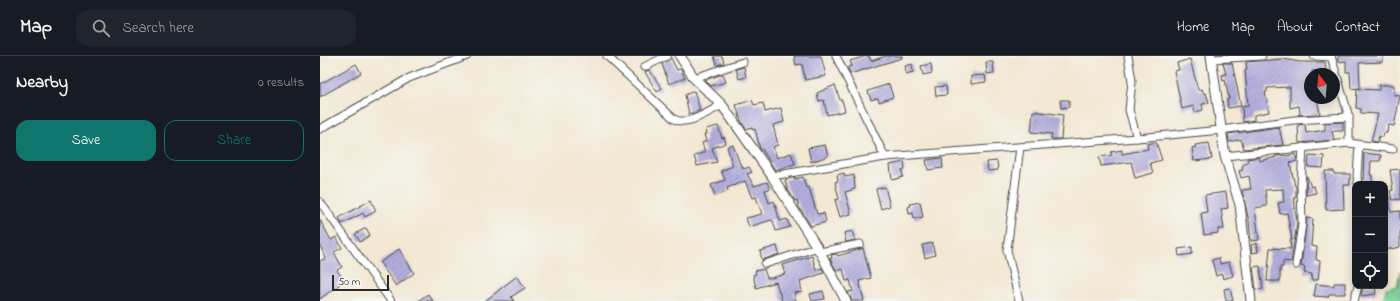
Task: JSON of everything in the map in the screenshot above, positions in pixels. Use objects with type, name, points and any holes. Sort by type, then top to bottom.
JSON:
[{"type":"street","points":[[320,129],[409,78],[467,56]]},
{"type":"street","points":[[607,56],[679,122],[687,121],[722,105]]},
{"type":"street","points":[[644,67],[667,56]]},
{"type":"street","points":[[680,56],[694,78],[722,105],[772,176],[819,249],[846,301]]},
{"type":"street","points":[[836,56],[885,157]]},
{"type":"street","points":[[1128,56],[1132,80],[1129,110],[1137,138]]},
{"type":"street","points":[[1251,301],[1240,205],[1225,156],[1211,57],[1262,56]]},
{"type":"street","points":[[1314,56],[1331,56],[1349,117],[1349,143]]},
{"type":"street","points":[[694,78],[743,62]]},
{"type":"street","points":[[772,176],[885,157],[1137,138],[1221,130],[1294,120],[1349,117]]},
{"type":"street","points":[[1225,156],[1349,143],[1393,149]]},
{"type":"street","points":[[1358,181],[1359,144]]},
{"type":"street","points":[[1019,301],[1008,260],[1007,245],[1020,147]]},
{"type":"street","points":[[1296,265],[1302,224],[1301,186],[1303,147]]},
{"type":"street","points":[[320,202],[391,301]]},
{"type":"street","points":[[765,264],[819,249],[860,244]]},
{"type":"street","points":[[1354,301],[1357,289]]},
{"type":"green space","points":[[1400,271],[1400,301],[1383,301],[1386,289],[1397,286]]},
{"type":"building","points":[[714,56],[722,56],[724,63],[717,65]]},
{"type":"building","points":[[794,56],[821,56],[826,76],[805,80],[802,64],[796,65]]},
{"type":"building","points":[[869,56],[871,61],[886,56],[902,56],[902,58],[850,74],[848,67],[852,66],[850,61]]},
{"type":"building","points":[[1338,56],[1383,56],[1383,62],[1359,63],[1360,88],[1351,89],[1350,72],[1346,72],[1346,61],[1338,62]]},
{"type":"building","points":[[671,58],[677,70],[681,69],[685,78],[669,84],[662,64]]},
{"type":"building","points":[[1190,59],[1198,90],[1202,89],[1204,94],[1206,93],[1209,103],[1202,104],[1203,110],[1195,112],[1193,106],[1182,109],[1174,71],[1179,70],[1177,63]]},
{"type":"building","points":[[1283,59],[1300,62],[1325,62],[1326,68],[1304,68],[1304,104],[1318,104],[1320,114],[1298,115],[1300,114],[1299,106],[1290,108],[1290,87],[1267,88],[1267,92],[1265,92],[1269,112],[1254,115],[1254,120],[1243,122],[1242,107],[1248,106],[1245,70],[1247,70],[1246,62]]},
{"type":"building","points":[[986,62],[993,62],[994,73],[987,74]]},
{"type":"building","points":[[1223,63],[1232,63],[1241,106],[1228,108],[1227,99],[1229,99],[1225,80],[1223,81],[1222,75],[1226,74]]},
{"type":"building","points":[[356,64],[361,73],[320,97],[320,84]]},
{"type":"building","points":[[912,64],[913,72],[906,74],[905,66]]},
{"type":"building","points":[[931,64],[932,73],[923,75],[921,66]]},
{"type":"building","points":[[744,67],[746,77],[739,79],[736,69]]},
{"type":"building","points":[[649,70],[662,88],[657,92],[645,72]]},
{"type":"building","points":[[723,74],[726,82],[711,86],[705,80]]},
{"type":"building","points":[[985,75],[986,82],[971,84],[971,76]]},
{"type":"building","points":[[889,84],[893,97],[879,102],[878,98],[871,100],[868,91]]},
{"type":"building","points":[[835,85],[845,111],[827,115],[824,100],[819,101],[817,93]]},
{"type":"building","points":[[1379,85],[1394,85],[1394,95],[1400,96],[1394,126],[1388,125],[1387,133],[1384,133],[1383,137],[1379,136],[1377,142],[1371,141],[1378,114],[1361,113],[1361,109],[1356,108],[1357,89],[1379,90]]},
{"type":"building","points":[[946,86],[947,95],[936,96],[935,87]]},
{"type":"building","points":[[694,91],[700,110],[689,114],[685,95]]},
{"type":"building","points":[[752,100],[754,105],[763,103],[765,112],[781,108],[784,122],[773,125],[778,145],[773,147],[777,158],[791,153],[795,164],[775,170],[762,149],[760,149],[755,129],[753,130],[752,127],[746,129],[741,121],[736,105]]},
{"type":"building","points":[[1060,100],[1069,100],[1069,107],[1061,108]]},
{"type":"building","points":[[1033,111],[1063,115],[1061,139],[1051,139],[1052,134],[1031,132]]},
{"type":"building","points":[[1343,122],[1343,131],[1332,131],[1334,140],[1299,143],[1298,125],[1305,124],[1306,133],[1325,130],[1325,123]]},
{"type":"building","points":[[718,126],[722,138],[724,137],[726,143],[712,148],[717,162],[697,166],[694,156],[705,152],[702,143],[706,141],[704,134],[707,134],[706,129]]},
{"type":"building","points":[[1279,127],[1283,145],[1244,149],[1241,139],[1229,142],[1228,134]]},
{"type":"building","points":[[1156,142],[1162,160],[1150,163],[1153,173],[1135,178],[1131,162],[1101,166],[1099,157],[1112,155],[1111,152],[1122,150],[1122,154],[1148,149],[1147,144]]},
{"type":"building","points":[[1209,143],[1212,159],[1194,161],[1192,148],[1196,147],[1195,145]]},
{"type":"building","points":[[733,145],[740,164],[744,169],[749,167],[752,172],[747,174],[754,186],[767,182],[770,189],[765,190],[769,203],[774,201],[780,221],[787,219],[790,227],[776,231],[773,221],[771,220],[749,227],[746,218],[762,214],[756,197],[752,198],[745,181],[727,188],[728,191],[715,196],[711,185],[725,180],[721,171],[733,166],[727,147]]},
{"type":"building","points":[[825,145],[828,156],[811,162],[808,148]]},
{"type":"building","points":[[1364,153],[1381,155],[1380,161],[1371,161],[1370,175],[1372,175],[1372,181],[1363,181]]},
{"type":"building","points":[[1296,154],[1297,161],[1290,163],[1296,186],[1296,196],[1294,197],[1297,224],[1291,262],[1283,261],[1283,267],[1280,267],[1280,281],[1267,281],[1270,248],[1291,249],[1290,240],[1292,240],[1287,213],[1280,214],[1278,203],[1284,202],[1283,189],[1265,190],[1267,206],[1255,208],[1259,240],[1251,241],[1249,221],[1242,190],[1251,189],[1249,176],[1241,178],[1239,171],[1243,170],[1242,166],[1248,162],[1247,159],[1259,157],[1260,161],[1276,157],[1275,156]]},
{"type":"building","points":[[1309,155],[1324,156],[1323,168],[1308,167]]},
{"type":"building","points":[[942,158],[943,168],[928,170],[926,160]]},
{"type":"building","points":[[997,161],[998,170],[988,171],[987,162]]},
{"type":"building","points":[[904,162],[905,169],[902,170],[903,177],[892,180],[890,165]]},
{"type":"building","points":[[1400,169],[1400,199],[1392,200],[1390,191],[1393,190],[1390,170]]},
{"type":"building","points":[[1325,171],[1334,171],[1334,174],[1350,174],[1350,185],[1343,185],[1344,209],[1326,210]]},
{"type":"building","points":[[844,173],[845,177],[854,175],[855,189],[845,192],[851,214],[840,217],[835,200],[839,199],[835,182],[838,181],[837,175]]},
{"type":"building","points":[[1307,176],[1311,187],[1314,186],[1316,193],[1306,195]]},
{"type":"building","points":[[795,177],[795,179],[803,177],[806,188],[809,187],[817,214],[824,213],[826,222],[811,226],[799,207],[797,200],[795,201],[787,188],[785,180]]},
{"type":"building","points":[[885,187],[890,206],[881,209],[876,189]]},
{"type":"building","points":[[1226,192],[1228,208],[1221,209],[1224,229],[1218,229],[1218,233],[1204,235],[1201,213],[1207,212],[1205,195]]},
{"type":"building","points":[[1388,196],[1391,212],[1400,211],[1400,247],[1388,249]]},
{"type":"building","points":[[371,200],[376,211],[365,217],[363,213],[342,224],[339,218]]},
{"type":"building","points":[[920,202],[923,217],[914,219],[913,213],[909,214],[908,207],[911,206],[910,204]]},
{"type":"building","points":[[1307,218],[1313,219],[1311,246],[1317,247],[1316,260],[1320,261],[1318,280],[1311,280],[1312,274],[1304,273],[1305,267],[1301,266]]},
{"type":"building","points":[[320,220],[331,240],[336,237],[342,248],[334,252],[342,267],[337,270],[344,281],[320,299],[320,261],[326,258],[320,246]]},
{"type":"building","points":[[366,228],[370,235],[360,242],[355,234]]},
{"type":"building","points":[[852,231],[855,240],[846,242],[844,233]]},
{"type":"building","points":[[932,243],[935,255],[925,258],[922,245]]},
{"type":"building","points":[[1257,243],[1258,252],[1252,253],[1251,245]]},
{"type":"building","points":[[777,246],[779,254],[762,260],[760,251]]},
{"type":"building","points":[[1192,247],[1192,254],[1179,256],[1178,249]]},
{"type":"building","points":[[863,248],[871,278],[859,281],[864,301],[852,301],[848,292],[853,291],[850,280],[846,281],[843,269],[837,271],[830,259],[832,258],[831,255],[837,254],[838,256]]},
{"type":"building","points":[[399,249],[414,273],[396,286],[380,263]]},
{"type":"building","points":[[812,256],[816,270],[822,268],[824,273],[800,281],[802,292],[794,293],[796,301],[782,301],[776,282],[756,288],[753,275],[756,274],[755,271],[764,269],[767,278],[772,278],[785,274],[782,265]]},
{"type":"building","points":[[1219,258],[1220,264],[1229,262],[1233,276],[1223,279],[1222,274],[1216,276],[1212,260]]},
{"type":"building","points":[[1260,266],[1263,289],[1256,290],[1253,267]]},
{"type":"building","points":[[517,276],[525,288],[511,297],[514,301],[485,301]]},
{"type":"building","points":[[1334,283],[1345,283],[1345,294],[1329,294],[1328,297],[1314,296],[1316,284],[1334,286]]},
{"type":"building","points":[[1230,288],[1233,301],[1226,301],[1224,289]]},
{"type":"building","points":[[1362,289],[1375,289],[1376,294],[1361,296]]},
{"type":"building","points":[[823,291],[825,299],[812,301],[810,294]]},
{"type":"building","points":[[428,294],[433,301],[418,301]]}]
